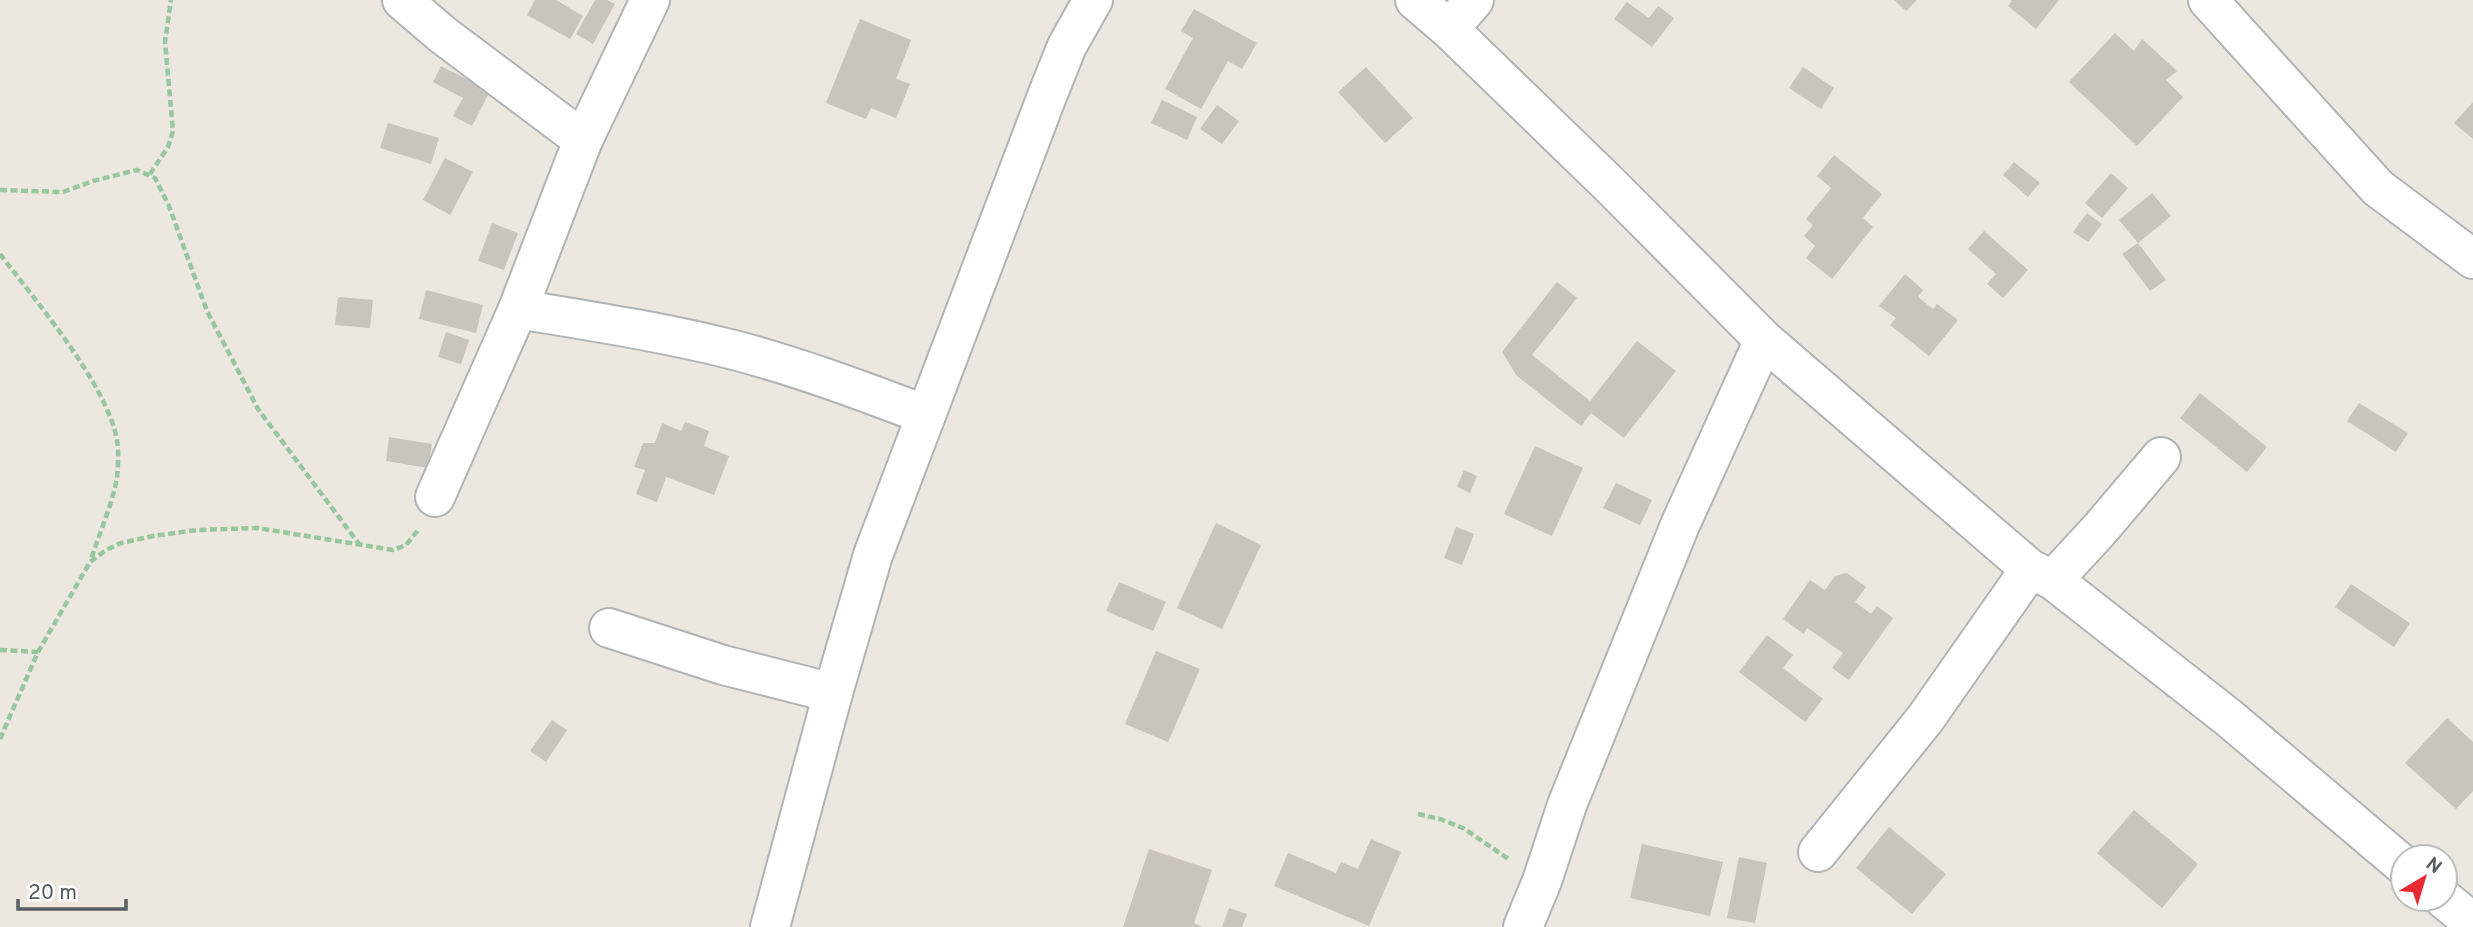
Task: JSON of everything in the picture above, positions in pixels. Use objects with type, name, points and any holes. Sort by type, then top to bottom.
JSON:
[{"type":"street","points":[[402,0],[443,35],[583,140]]},
{"type":"street","points":[[435,497],[518,309],[583,140],[650,0]]},
{"type":"street","points":[[769,927],[873,555],[1067,46],[1093,0]]},
{"type":"street","points":[[1415,0],[1449,29],[1610,185],[1764,340],[2042,575],[2229,718],[2389,853]]},
{"type":"street","points":[[1449,29],[1474,0]]},
{"type":"street","points":[[2208,0],[2378,188],[2473,258]]},
{"type":"street","points":[[518,309],[626,327],[733,350],[839,382],[926,415]]},
{"type":"street","points":[[1523,927],[1542,881],[1566,805],[1681,525],[1764,340]]},
{"type":"street","points":[[1818,852],[2042,575],[2101,528],[2161,457]]},
{"type":"street","points":[[609,628],[723,665],[833,693]]},
{"type":"street","points":[[2459,911],[2473,923]]},
{"type":"path","points":[[149,174],[171,142],[174,124],[166,51],[171,0]]},
{"type":"path","points":[[0,191],[63,192],[137,170],[149,174],[160,184],[208,311],[258,409],[359,544]]},
{"type":"path","points":[[0,254],[68,343],[99,394],[117,441],[117,479],[90,562],[38,652],[0,739]]},
{"type":"path","points":[[90,562],[121,543],[197,530],[257,528],[393,550],[406,545],[416,533],[435,497]]},
{"type":"path","points":[[0,650],[38,652]]},
{"type":"path","points":[[1418,814],[1463,828],[1542,881]]},
{"type":"building","points":[[535,0],[556,0],[583,16],[570,39],[527,15]]},
{"type":"building","points":[[595,0],[607,0],[615,4],[593,44],[576,34]]},
{"type":"building","points":[[1894,0],[1917,0],[1906,11]]},
{"type":"building","points":[[2010,0],[2059,0],[2036,29],[2008,6],[2012,1]]},
{"type":"building","points":[[1627,2],[1649,18],[1658,6],[1674,18],[1652,47],[1614,19]]},
{"type":"building","points":[[1194,9],[1257,43],[1242,69],[1228,61],[1201,109],[1165,89],[1193,38],[1181,31]]},
{"type":"building","points":[[860,19],[911,40],[896,79],[910,84],[896,118],[871,108],[866,119],[826,103]]},
{"type":"building","points":[[2115,33],[2134,51],[2142,39],[2177,71],[2166,80],[2183,97],[2137,146],[2069,82]]},
{"type":"building","points":[[441,66],[490,91],[472,126],[453,116],[463,98],[433,82]]},
{"type":"building","points":[[1366,67],[1413,118],[1385,143],[1338,92]]},
{"type":"building","points":[[1803,67],[1834,88],[1821,109],[1789,88]]},
{"type":"building","points":[[1162,100],[1197,117],[1187,140],[1151,123]]},
{"type":"building","points":[[2473,102],[2473,139],[2454,123]]},
{"type":"building","points":[[1217,105],[1239,121],[1222,144],[1200,129]]},
{"type":"building","points":[[388,123],[439,138],[431,164],[380,148]]},
{"type":"building","points":[[1834,155],[1882,194],[1863,218],[1873,227],[1832,279],[1806,258],[1815,246],[1804,236],[1813,225],[1806,219],[1831,188],[1817,176]]},
{"type":"building","points":[[445,158],[473,172],[450,215],[423,200]]},
{"type":"building","points":[[2014,162],[2040,183],[2028,197],[2003,175]]},
{"type":"building","points":[[2111,173],[2128,188],[2102,218],[2085,203]]},
{"type":"building","points":[[2152,193],[2171,216],[2138,243],[2119,220]]},
{"type":"building","points":[[2087,213],[2102,224],[2088,242],[2073,232]]},
{"type":"building","points":[[492,223],[518,233],[504,270],[478,261]]},
{"type":"building","points":[[1984,231],[2028,270],[2003,298],[1987,284],[1996,274],[1968,249]]},
{"type":"building","points":[[2138,243],[2166,280],[2150,291],[2122,254]]},
{"type":"building","points":[[1905,274],[1923,290],[1918,297],[1933,309],[1937,304],[1958,320],[1929,356],[1890,325],[1896,318],[1879,306]]},
{"type":"building","points":[[1557,282],[1577,298],[1532,355],[1590,401],[1637,341],[1676,371],[1624,438],[1591,413],[1581,426],[1517,376],[1502,352]]},
{"type":"building","points":[[426,290],[483,305],[476,333],[419,319]]},
{"type":"building","points":[[338,297],[373,300],[370,328],[335,325]]},
{"type":"building","points":[[446,332],[469,340],[461,364],[438,357]]},
{"type":"building","points":[[2200,393],[2267,447],[2247,472],[2180,418]]},
{"type":"building","points":[[2359,403],[2408,433],[2396,452],[2347,421]]},
{"type":"building","points":[[685,422],[709,431],[704,446],[729,456],[714,495],[666,477],[657,502],[636,494],[645,470],[634,467],[643,443],[655,443],[662,423],[681,431]]},
{"type":"building","points":[[389,437],[432,444],[428,468],[386,461]]},
{"type":"building","points":[[1535,446],[1583,468],[1552,536],[1504,514]]},
{"type":"building","points":[[1464,470],[1477,476],[1470,493],[1457,487]]},
{"type":"building","points":[[1616,483],[1652,500],[1640,525],[1603,508]]},
{"type":"building","points":[[1216,523],[1261,545],[1222,629],[1177,608]]},
{"type":"building","points":[[1456,527],[1474,534],[1462,565],[1444,558]]},
{"type":"building","points":[[1847,573],[1866,587],[1855,602],[1871,614],[1877,606],[1893,618],[1849,680],[1832,668],[1843,653],[1807,628],[1804,634],[1783,619],[1810,580],[1825,590],[1835,576]]},
{"type":"building","points":[[1119,582],[1166,602],[1153,631],[1106,611]]},
{"type":"building","points":[[2351,584],[2410,623],[2394,647],[2335,607]]},
{"type":"building","points":[[1767,635],[1793,655],[1783,668],[1823,699],[1805,722],[1739,672]]},
{"type":"building","points":[[1156,651],[1200,669],[1168,742],[1125,724]]},
{"type":"building","points":[[2447,718],[2473,742],[2473,791],[2456,809],[2405,763]]},
{"type":"building","points":[[552,720],[567,730],[546,762],[530,751]]},
{"type":"building","points":[[2134,810],[2198,864],[2162,908],[2097,853]]},
{"type":"building","points":[[1889,827],[1946,874],[1912,914],[1856,868]]},
{"type":"building","points":[[1371,839],[1401,852],[1369,926],[1274,886],[1288,853],[1336,873],[1341,862],[1358,869]]},
{"type":"building","points":[[1642,844],[1723,862],[1710,916],[1630,898]]},
{"type":"building","points":[[1149,849],[1212,870],[1194,923],[1203,927],[1123,927]]},
{"type":"building","points":[[1739,857],[1767,863],[1755,923],[1727,918]]},
{"type":"building","points":[[1229,908],[1247,914],[1242,927],[1222,927]]}]
